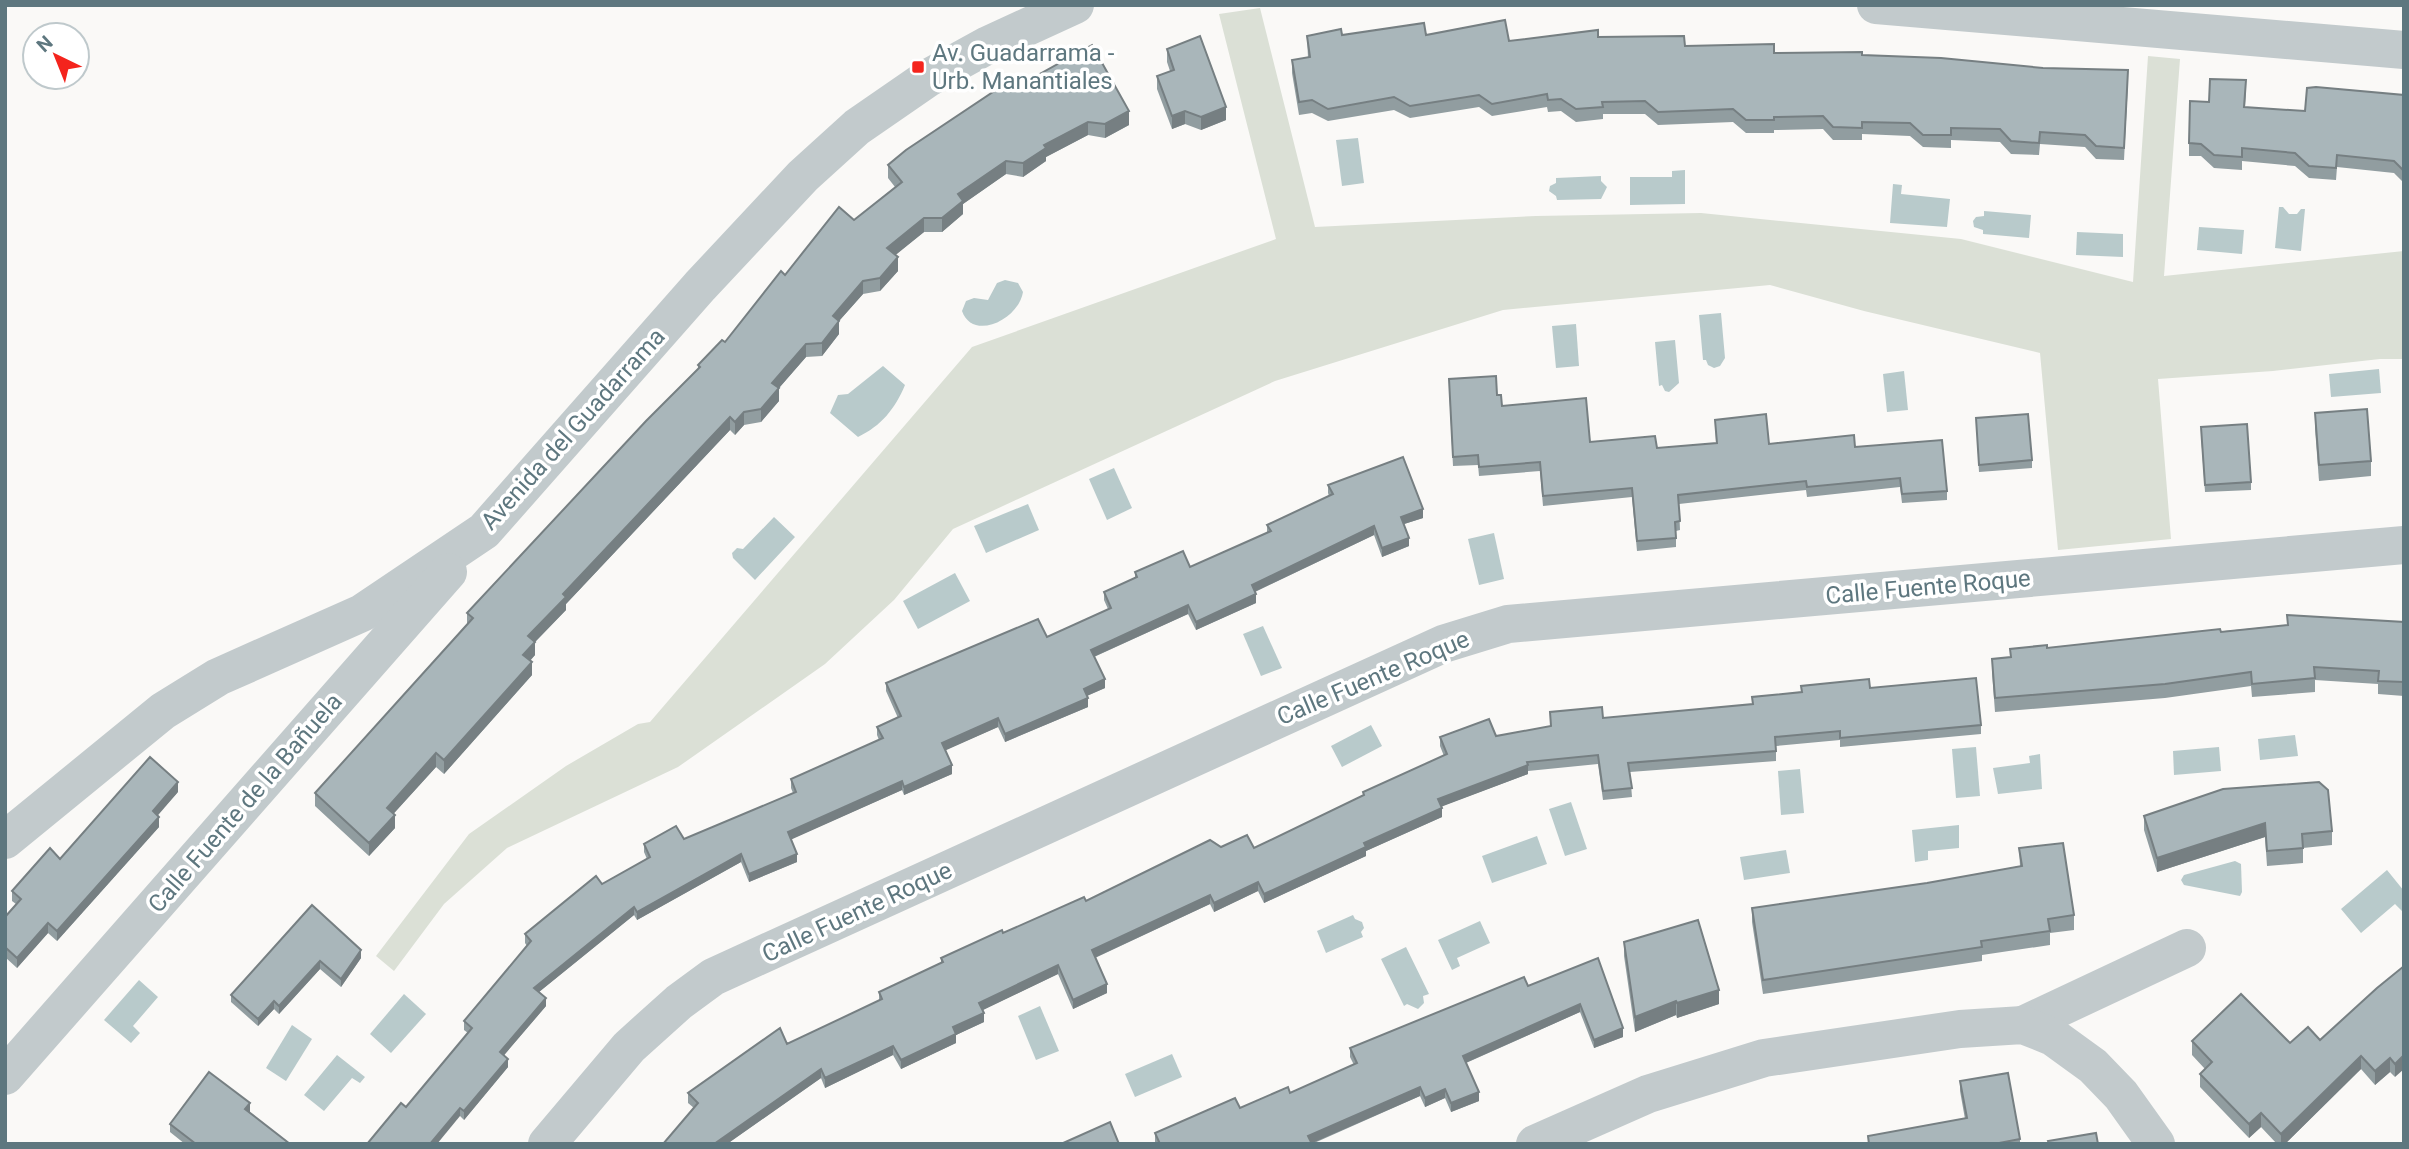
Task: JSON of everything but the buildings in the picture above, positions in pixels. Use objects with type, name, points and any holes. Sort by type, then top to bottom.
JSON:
[{"type":"street","name":"Avenida del Guadarrama","points":[[5,840],[163,711],[218,677],[362,613],[484,531],[700,286],[803,176],[857,127],[928,78],[988,45],[1075,5]]},
{"type":"street","points":[[1876,5],[2404,50]]},
{"type":"street","name":"Calle Fuente de la Bañuela","points":[[5,1076],[484,531]]},
{"type":"street","name":"Calle Fuente Roque","points":[[547,1144],[629,1047],[679,1002],[713,977],[1443,644],[1508,624],[2404,545]]},
{"type":"street","points":[[1535,1144],[1648,1094],[1765,1058],[1960,1029],[2023,1025],[2187,948]]},
{"type":"street","points":[[2023,1025],[2053,1037],[2093,1066],[2121,1095],[2156,1144]]},
{"type":"shaded area","points":[[1260,8],[1315,227],[1536,216],[1701,213],[1961,239],[2133,282],[2148,56],[2180,59],[2164,276],[2404,251],[2404,359],[2158,379],[2171,539],[2058,550],[2040,353],[1864,311],[1770,285],[1503,310],[1275,381],[953,529],[894,600],[825,664],[678,767],[507,848],[444,904],[394,971],[376,956],[469,834],[566,766],[638,724],[650,722],[972,347],[1276,239],[1219,14]]},
{"type":"shaded area","points":[[1358,138],[1364,183],[1342,186],[1336,140]]},
{"type":"shaded area","points":[[1685,170],[1685,204],[1630,205],[1630,177],[1672,177],[1672,171]]},
{"type":"shaded area","points":[[1601,176],[1601,181],[1607,187],[1601,199],[1557,200],[1549,191],[1550,186],[1556,183],[1556,178]]},
{"type":"shaded area","points":[[1893,184],[1902,185],[1901,194],[1950,199],[1947,227],[1890,223]]},
{"type":"shaded area","points":[[2279,207],[2283,207],[2289,214],[2297,214],[2301,209],[2305,209],[2301,251],[2275,248]]},
{"type":"shaded area","points":[[1984,211],[2031,215],[2029,238],[1983,234],[1983,230],[1974,227],[1973,221],[1976,217],[1984,216]]},
{"type":"shaded area","points":[[2199,227],[2244,230],[2242,254],[2197,250]]},
{"type":"shaded area","points":[[2077,232],[2123,234],[2123,257],[2076,255]]},
{"type":"shaded area","points":[[1005,280],[1018,283],[1023,292],[1013,311],[1005,318],[985,326],[968,320],[962,311],[966,301],[974,298],[988,300],[997,283]]},
{"type":"shaded area","points":[[1721,313],[1725,358],[1720,366],[1714,368],[1703,360],[1699,315]]},
{"type":"shaded area","points":[[1576,324],[1579,366],[1556,368],[1552,326]]},
{"type":"shaded area","points":[[1675,340],[1679,383],[1669,392],[1665,391],[1662,385],[1659,386],[1655,342]]},
{"type":"shaded area","points":[[883,366],[905,385],[886,416],[874,428],[858,437],[830,413],[838,395],[848,394]]},
{"type":"shaded area","points":[[2379,369],[2381,393],[2331,397],[2329,374]]},
{"type":"shaded area","points":[[1904,371],[1908,410],[1887,412],[1883,374]]},
{"type":"shaded area","points":[[1114,468],[1132,508],[1107,520],[1089,479]]},
{"type":"shaded area","points":[[1028,504],[1039,530],[986,553],[974,526]]},
{"type":"shaded area","points":[[774,517],[795,537],[755,580],[733,558],[732,553],[737,548],[743,549]]},
{"type":"shaded area","points":[[1494,533],[1504,579],[1479,585],[1468,539]]},
{"type":"shaded area","points":[[955,573],[970,601],[918,629],[903,601]]},
{"type":"shaded area","points":[[1263,626],[1282,668],[1261,676],[1243,634]]},
{"type":"shaded area","points":[[1371,725],[1382,746],[1342,767],[1331,746]]},
{"type":"shaded area","points":[[2295,735],[2298,756],[2260,760],[2258,739]]},
{"type":"shaded area","points":[[1976,747],[1980,796],[1956,798],[1952,749]]},
{"type":"shaded area","points":[[2219,747],[2221,771],[2174,775],[2173,751]]},
{"type":"shaded area","points":[[2040,754],[2042,789],[1998,794],[1993,768],[2030,763],[2029,756]]},
{"type":"shaded area","points":[[1800,769],[1804,813],[1781,815],[1778,771]]},
{"type":"shaded area","points":[[1571,802],[1587,849],[1565,856],[1549,809]]},
{"type":"shaded area","points":[[1959,825],[1959,848],[1928,851],[1928,860],[1915,862],[1912,830]]},
{"type":"shaded area","points":[[1537,836],[1547,864],[1492,883],[1482,856]]},
{"type":"shaded area","points":[[1786,850],[1790,873],[1744,880],[1740,857]]},
{"type":"shaded area","points":[[2235,861],[2241,864],[2240,896],[2184,885],[2181,880],[2184,875]]},
{"type":"shaded area","points":[[2387,870],[2404,891],[2404,913],[2395,904],[2361,933],[2341,909]]},
{"type":"shaded area","points":[[1353,915],[1362,922],[1363,937],[1326,953],[1317,931]]},
{"type":"shaded area","points":[[1480,921],[1490,943],[1457,958],[1460,966],[1452,970],[1438,940]]},
{"type":"shaded area","points":[[1406,947],[1429,994],[1423,996],[1424,1003],[1418,1009],[1407,1004],[1404,1006],[1381,959]]},
{"type":"shaded area","points":[[139,980],[158,997],[133,1026],[140,1033],[131,1043],[104,1020]]},
{"type":"shaded area","points":[[404,994],[426,1014],[391,1053],[370,1034]]},
{"type":"shaded area","points":[[1040,1006],[1059,1051],[1036,1060],[1018,1016]]},
{"type":"shaded area","points":[[292,1025],[312,1039],[286,1081],[266,1068]]},
{"type":"shaded area","points":[[1172,1054],[1182,1077],[1135,1097],[1125,1074]]},
{"type":"shaded area","points":[[337,1055],[365,1077],[360,1083],[352,1078],[324,1111],[304,1095]]},
{"type":"place","name":"Av. Guadarrama - Urb. Manantiales","points":[[918,67]]}]
